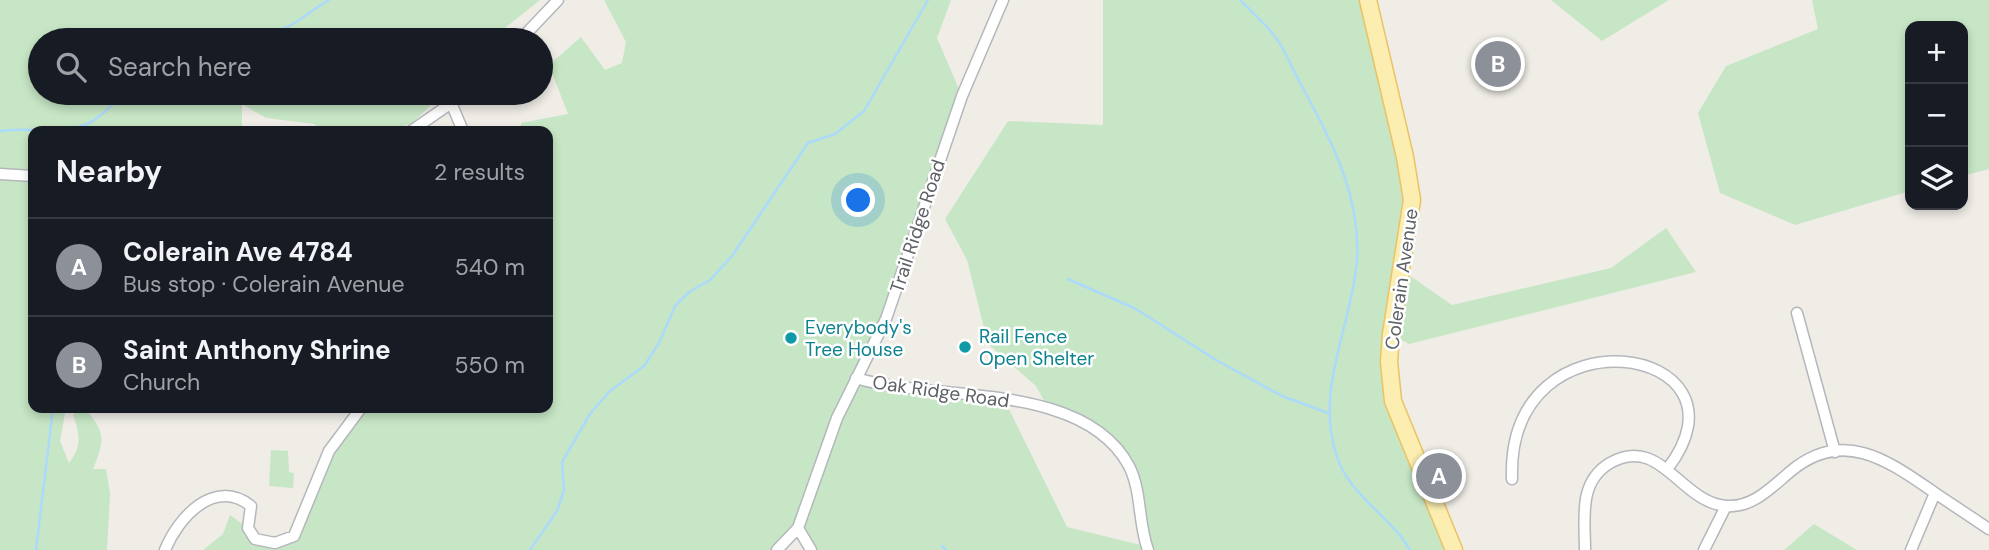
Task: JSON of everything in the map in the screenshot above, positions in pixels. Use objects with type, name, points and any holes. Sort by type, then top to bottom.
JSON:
[{"type":"main road","name":"Colerain Avenue","points":[[1367,0],[1405,157],[1412,200],[1391,334],[1392,390],[1398,418],[1454,550]]},
{"type":"street","points":[[531,28],[558,0]]},
{"type":"street","name":"Trail Ridge Road","points":[[777,550],[799,528],[821,458],[856,377],[886,319],[961,96],[1003,0]]},
{"type":"street","points":[[419,126],[452,105],[461,126]]},
{"type":"street","points":[[0,174],[28,176]]},
{"type":"street","points":[[1797,313],[1835,452]]},
{"type":"street","points":[[1512,479],[1511,455],[1515,437],[1523,418],[1540,395],[1552,384],[1583,365],[1613,359],[1643,363],[1678,387],[1688,411],[1687,438],[1668,468]]},
{"type":"street","name":"Oak Ridge Road","points":[[856,377],[879,384],[1003,397],[1049,410],[1090,427],[1113,444],[1129,467],[1148,550]]},
{"type":"street","points":[[165,550],[189,511],[201,502],[222,497],[244,500],[251,506],[248,528],[255,539],[275,543],[287,541],[298,527],[329,451],[357,413]]},
{"type":"street","points":[[1585,550],[1584,501],[1599,472],[1617,460],[1639,456],[1650,458],[1668,468],[1692,492],[1726,506],[1759,497],[1801,464],[1835,452],[1880,457],[1989,529]]},
{"type":"street","points":[[1911,550],[1935,493]]},
{"type":"street","points":[[1704,550],[1726,506]]},
{"type":"street","points":[[799,528],[811,550]]},
{"type":"green space","points":[[0,0],[540,0],[505,28],[28,28],[28,105],[242,105],[242,126],[28,126],[28,413],[65,413],[60,441],[69,463],[76,451],[78,440],[73,415],[89,413],[97,424],[101,443],[93,469],[106,469],[110,493],[107,550],[0,550]]},
{"type":"green space","points":[[604,0],[951,0],[937,38],[962,96],[905,264],[856,377],[1003,397],[1067,527],[1145,546],[1133,477],[1103,435],[1049,410],[1036,386],[988,344],[967,260],[945,219],[1008,121],[1103,125],[1103,0],[1368,0],[1405,157],[1403,271],[1452,305],[1611,268],[1666,228],[1696,272],[1409,344],[1391,334],[1390,380],[1454,550],[811,550],[798,528],[777,550],[203,550],[223,534],[230,515],[248,528],[250,534],[287,541],[353,413],[553,413],[553,126],[521,126],[521,123],[568,114],[553,75],[553,62],[581,37],[605,70],[622,63],[626,42]]},
{"type":"green space","points":[[1551,0],[1669,0],[1602,41]]},
{"type":"green space","points":[[1812,0],[1989,0],[1989,169],[1968,175],[1968,21],[1905,21],[1905,192],[1795,225],[1720,193],[1698,113],[1726,66],[1818,29]]},
{"type":"green space","points":[[244,105],[431,105],[412,123],[404,126],[317,126],[266,118]]},
{"type":"green space","points":[[271,450],[288,451],[289,472],[294,473],[293,488],[269,486]]},
{"type":"green space","points":[[1814,524],[1857,550],[1784,550]]},
{"type":"waterway","points":[[285,28],[329,0]]},
{"type":"waterway","points":[[530,550],[557,511],[564,490],[562,462],[590,414],[610,391],[644,366],[659,343],[675,306],[689,292],[710,280],[732,256],[808,143],[835,134],[864,111],[928,0]]},
{"type":"waterway","points":[[1240,0],[1281,45],[1344,175],[1356,225],[1357,251],[1351,299],[1331,387],[1331,431],[1336,454],[1350,481],[1392,526],[1410,550]]},
{"type":"waterway","points":[[80,126],[97,118],[112,105]]},
{"type":"waterway","points":[[0,131],[28,130]]},
{"type":"waterway","points":[[1068,279],[1136,309],[1216,360],[1282,396],[1328,413]]},
{"type":"waterway","points":[[36,550],[52,413]]},
{"type":"waterway","points":[[942,546],[946,550]]},
{"type":"place","name":"Saint Anthony Shrine","points":[[1498,64]]},
{"type":"place","name":"Everybody's Tree House","points":[[791,338]]},
{"type":"place","name":"Rail Fence Open Shelter","points":[[965,347]]},
{"type":"place","name":"Colerain Ave 4784","points":[[1439,476]]}]
